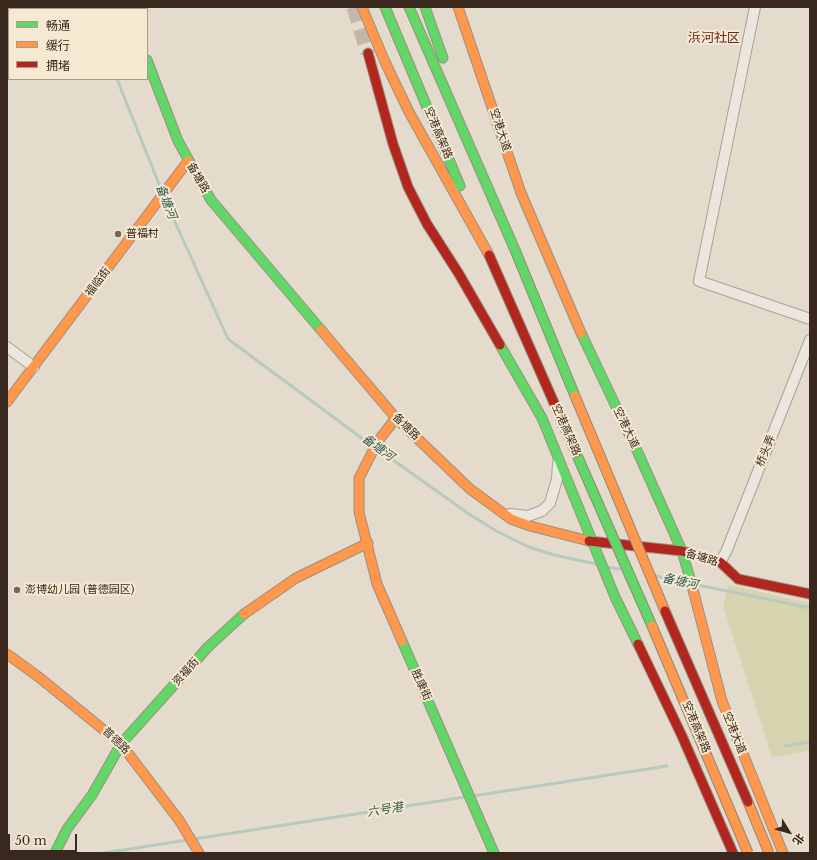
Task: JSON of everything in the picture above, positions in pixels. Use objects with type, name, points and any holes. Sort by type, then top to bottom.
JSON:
[{"type":"main road","points":[[362,7],[385,62],[429,150],[489,255]]},
{"type":"main road","name":"空港高架路","points":[[385,7],[489,255],[691,716],[748,853]]},
{"type":"main road","name":"空港高架路","points":[[409,7],[515,250],[639,552],[710,710],[769,853]]},
{"type":"main road","points":[[425,7],[447,70],[515,250]]},
{"type":"main road","name":"空港大道","points":[[458,7],[522,193],[568,307],[639,455],[682,551],[698,604],[722,701],[783,853]]},
{"type":"main road","points":[[368,53],[389,130],[408,187],[427,224],[459,274],[542,418],[615,597],[682,736],[733,853]]},
{"type":"main road","name":"备塘路","points":[[148,63],[178,141],[211,200],[396,418],[470,489],[512,519],[530,526],[591,541],[682,551],[720,562],[738,579],[810,594]]},
{"type":"main road","name":"福临街","points":[[7,402],[188,161]]},
{"type":"main road","name":"胜康街","points":[[396,418],[378,441],[359,478],[360,512],[377,584],[494,853]]},
{"type":"main road","name":"资福街","points":[[54,853],[67,829],[92,795],[121,744],[208,647],[244,614],[296,578],[368,543]]},
{"type":"main road","name":"普德路","points":[[7,654],[40,678],[121,744],[179,820],[199,853]]},
{"type":"street","points":[[755,7],[699,281],[810,319]]},
{"type":"street","name":"桥头弄","points":[[720,562],[726,552],[810,340]]},
{"type":"street","points":[[7,347],[34,367]]},
{"type":"street","points":[[496,509],[511,514],[528,516],[542,511],[550,503],[555,491],[558,459]]},
{"type":"shaded area","points":[[729,585],[810,603],[810,751],[772,757],[723,606]]},
{"type":"waterway","name":"备塘河","points":[[117,80],[161,189]]},
{"type":"waterway","name":"备塘河","points":[[165,200],[228,339],[371,445]]},
{"type":"waterway","name":"备塘河","points":[[379,450],[469,514],[498,532],[529,547],[554,555],[596,564]]},
{"type":"waterway","name":"备塘河","points":[[607,567],[620,569]]},
{"type":"waterway","name":"备塘河","points":[[656,576],[686,583]]},
{"type":"waterway","name":"备塘河","points":[[698,585],[810,608]]},
{"type":"waterway","name":"六号港","points":[[785,746],[810,742]]},
{"type":"waterway","name":"六号港","points":[[473,796],[667,766]]},
{"type":"waterway","name":"六号港","points":[[194,839],[465,797]]},
{"type":"waterway","name":"六号港","points":[[104,853],[187,840]]},
{"type":"tunnel","points":[[354,7],[368,53]]},
{"type":"traffic: fast","points":[[385,7],[460,186]]},
{"type":"traffic: fast","points":[[409,7],[515,250]]},
{"type":"traffic: fast","points":[[425,7],[443,58]]},
{"type":"traffic: fast","points":[[148,63],[178,141],[211,200],[321,330]]},
{"type":"traffic: fast","points":[[515,250],[575,396]]},
{"type":"traffic: fast","points":[[581,333],[639,455],[682,551],[691,582]]},
{"type":"traffic: fast","points":[[500,345],[542,418],[615,597],[638,644]]},
{"type":"traffic: fast","points":[[576,453],[652,626]]},
{"type":"traffic: fast","points":[[55,853],[67,829],[92,795],[121,744],[208,647],[244,614]]},
{"type":"traffic: fast","points":[[402,641],[494,853]]},
{"type":"traffic: slow","points":[[362,7],[385,62],[409,112],[489,255]]},
{"type":"traffic: slow","points":[[458,7],[521,193],[581,333]]},
{"type":"traffic: slow","points":[[7,402],[188,161]]},
{"type":"traffic: slow","points":[[321,330],[396,418],[470,489],[511,519],[530,526],[589,541]]},
{"type":"traffic: slow","points":[[575,396],[665,611]]},
{"type":"traffic: slow","points":[[396,418],[378,441],[359,478],[359,512],[377,584],[402,641]]},
{"type":"traffic: slow","points":[[244,614],[296,578],[368,543]]},
{"type":"traffic: slow","points":[[691,582],[722,701],[783,853]]},
{"type":"traffic: slow","points":[[652,626],[748,853]]},
{"type":"traffic: slow","points":[[7,654],[40,678],[121,744],[179,820],[199,853]]},
{"type":"traffic: slow","points":[[748,802],[769,853]]},
{"type":"traffic: jam","points":[[368,53],[393,144],[408,187],[427,224],[459,274],[500,345]]},
{"type":"traffic: jam","points":[[489,255],[576,453]]},
{"type":"traffic: jam","points":[[589,541],[682,551],[720,562],[738,579],[810,594]]},
{"type":"traffic: jam","points":[[665,611],[748,802]]},
{"type":"traffic: jam","points":[[638,644],[682,736],[733,853]]},
{"type":"place","name":"普福村","points":[[118,234]]},
{"type":"place","name":"澎博幼儿园 (普德园区)","points":[[17,590]]},
{"type":"district","name":"浜河社区","points":[[714,38]]}]
